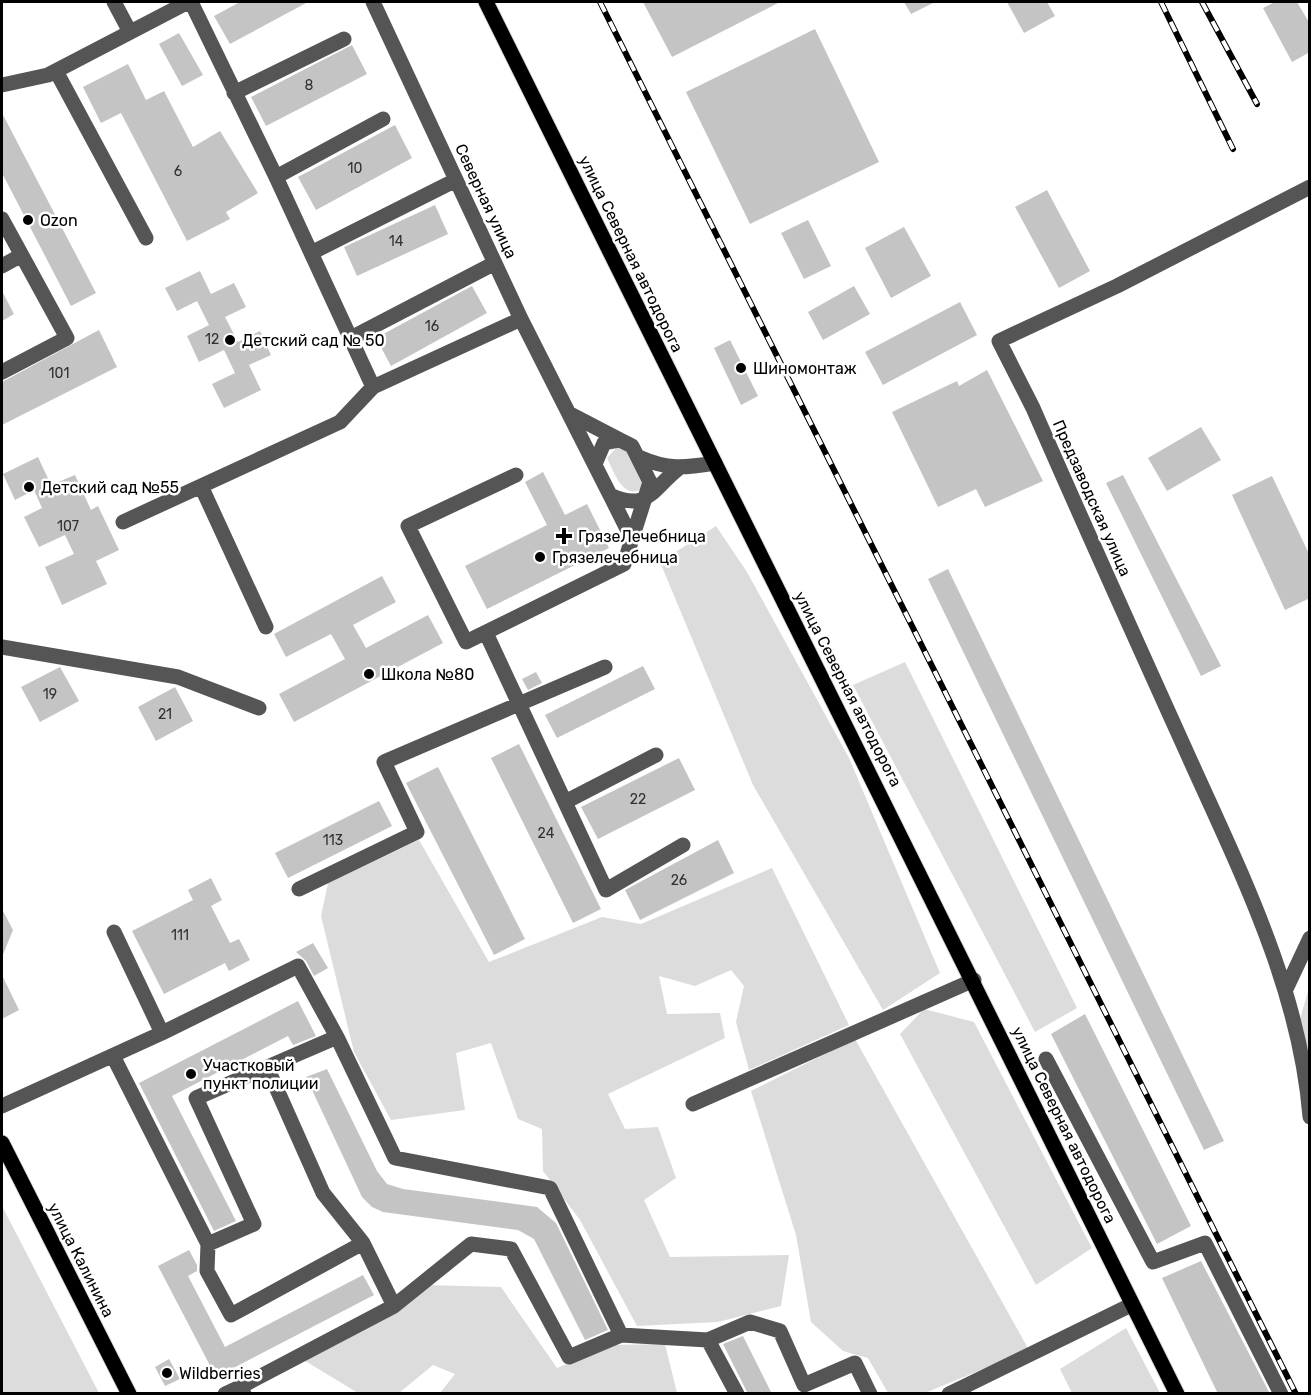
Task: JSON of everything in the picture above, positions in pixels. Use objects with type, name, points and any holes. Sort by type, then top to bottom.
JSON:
[{"type":"main road","name":"улица Северная автодорога","points":[[486,2],[974,980],[1131,1305],[1177,1394]]},
{"type":"main road","name":"улица Калинина","points":[[2,1143],[129,1394]]},
{"type":"street","points":[[114,2],[130,32]]},
{"type":"street","points":[[2,85],[56,71],[185,2],[276,177],[373,387]]},
{"type":"street","name":"Северная улица","points":[[373,2],[521,319],[595,464]]},
{"type":"street","points":[[234,93],[344,39]]},
{"type":"street","points":[[56,71],[146,238]]},
{"type":"street","points":[[276,177],[383,119]]},
{"type":"street","points":[[312,253],[456,180]]},
{"type":"street","name":"Предзаводская улица","points":[[1310,187],[1117,286],[999,341],[1033,408],[1238,865],[1286,989],[1307,1084],[1310,1117]]},
{"type":"street","points":[[2,219],[20,256],[67,338],[2,372]]},
{"type":"street","points":[[2,266],[20,256]]},
{"type":"street","points":[[351,338],[495,263]]},
{"type":"street","points":[[123,522],[340,422],[373,387],[521,319]]},
{"type":"street","points":[[516,476],[408,526],[466,642],[624,564],[630,537],[650,482],[632,446],[570,414]]},
{"type":"street","points":[[620,440],[604,443],[595,464],[630,537]]},
{"type":"street","points":[[639,457],[660,466],[679,468],[715,464]]},
{"type":"street","points":[[610,495],[629,503],[644,500],[679,468]]},
{"type":"street","points":[[201,486],[266,627]]},
{"type":"street","points":[[486,633],[606,890],[683,845]]},
{"type":"street","points":[[2,647],[178,677],[259,708]]},
{"type":"street","points":[[299,889],[417,832],[384,762],[604,667]]},
{"type":"street","points":[[565,802],[656,755]]},
{"type":"street","points":[[114,932],[162,1033]]},
{"type":"street","points":[[1286,989],[1310,938]]},
{"type":"street","points":[[2,1106],[162,1033],[298,966],[337,1037],[395,1158],[550,1188],[621,1335]]},
{"type":"street","points":[[693,1104],[974,980]]},
{"type":"street","points":[[208,1244],[254,1224],[196,1098],[337,1037]]},
{"type":"street","points":[[113,1056],[208,1244],[207,1271],[231,1315],[363,1244]]},
{"type":"street","points":[[1046,1059],[1153,1262],[1205,1243],[1281,1394]]},
{"type":"street","points":[[267,1067],[324,1193],[363,1244],[394,1306]]},
{"type":"street","points":[[225,1394],[242,1390],[394,1306],[471,1244],[511,1249],[568,1357],[621,1335],[708,1340],[750,1322],[780,1331],[804,1385],[855,1363],[870,1394]]},
{"type":"street","points":[[949,1394],[1131,1305]]},
{"type":"street","points":[[708,1340],[736,1394]]},
{"type":"shaded area","points":[[617,447],[627,449],[644,481],[642,489],[630,491],[624,488],[616,477],[607,458]]},
{"type":"shaded area","points":[[716,526],[747,572],[849,758],[940,973],[883,1010],[753,785],[660,562]]},
{"type":"shaded area","points":[[905,662],[1077,1008],[1035,1032],[853,685]]},
{"type":"shaded area","points":[[419,840],[489,962],[602,917],[641,924],[772,868],[849,1025],[749,1070],[736,1022],[744,986],[731,970],[695,986],[659,976],[667,1014],[720,1013],[725,1038],[608,1094],[625,1129],[658,1127],[676,1178],[644,1200],[670,1257],[789,1255],[781,1306],[718,1322],[637,1326],[580,1220],[543,1171],[542,1129],[518,1119],[491,1043],[456,1053],[465,1110],[391,1120],[354,1052],[321,916],[328,883]]},
{"type":"shaded area","points":[[1309,988],[1309,1075],[1297,1029]]},
{"type":"shaded area","points":[[924,1009],[974,1022],[1092,1248],[1036,1285],[900,1034]]},
{"type":"shaded area","points":[[855,1039],[1029,1350],[925,1393],[888,1393],[868,1358],[843,1351],[811,1322],[796,1235],[751,1091]]},
{"type":"shaded area","points":[[2,1206],[99,1393],[2,1393]]},
{"type":"shaded area","points":[[427,1285],[501,1287],[557,1368],[611,1345],[665,1344],[677,1393],[440,1393],[455,1374],[433,1365],[399,1393],[358,1393],[292,1353]]},
{"type":"shaded area","points":[[1126,1328],[1160,1393],[1072,1393],[1060,1369]]},
{"type":"building","points":[[240,2],[308,2],[230,44],[214,16]]},
{"type":"building","points":[[643,2],[780,2],[672,57]]},
{"type":"building","points":[[904,2],[935,2],[911,14]]},
{"type":"building","points":[[1007,2],[1047,2],[1055,16],[1024,33]]},
{"type":"building","points":[[1275,2],[1297,2],[1310,24],[1310,52],[1292,62],[1263,8]]},
{"type":"building","points":[[815,29],[879,162],[750,224],[686,92]]},
{"type":"building","points":[[179,33],[203,75],[182,86],[159,44]]},
{"type":"building","points":[[352,45],[367,74],[266,126],[251,97]]},
{"type":"building","points":[[128,64],[146,100],[164,91],[193,147],[220,131],[258,193],[226,212],[230,219],[187,241],[121,113],[101,123],[83,87]]},
{"type":"building","points":[[2,113],[96,293],[71,306],[2,173]]},
{"type":"building","points":[[395,125],[412,158],[316,210],[298,177]]},
{"type":"building","points":[[1047,190],[1090,271],[1059,288],[1015,207]]},
{"type":"building","points":[[435,205],[448,234],[357,276],[344,247]]},
{"type":"building","points":[[808,220],[831,266],[804,279],[781,233]]},
{"type":"building","points":[[904,227],[931,276],[891,298],[865,248]]},
{"type":"building","points":[[200,271],[211,294],[234,283],[246,307],[225,317],[238,342],[260,331],[271,355],[249,365],[261,390],[224,408],[212,384],[235,373],[224,350],[199,362],[187,336],[209,325],[197,301],[177,311],[165,288]]},
{"type":"building","points":[[472,286],[487,313],[391,366],[376,338]]},
{"type":"building","points":[[854,286],[870,314],[823,340],[808,312]]},
{"type":"building","points":[[2,291],[14,314],[2,321]]},
{"type":"building","points":[[960,302],[977,335],[883,385],[865,352]]},
{"type":"building","points":[[99,330],[117,367],[2,425],[2,382]]},
{"type":"building","points":[[730,340],[758,396],[741,405],[714,348]]},
{"type":"building","points":[[987,370],[1043,481],[985,507],[976,489],[938,507],[892,412],[957,381],[959,386]]},
{"type":"building","points":[[1201,427],[1221,460],[1167,491],[1148,458]]},
{"type":"building","points":[[38,457],[51,485],[75,475],[91,510],[98,506],[119,550],[96,561],[107,584],[62,605],[45,567],[74,554],[65,535],[39,547],[24,517],[42,508],[34,490],[15,500],[3,474]]},
{"type":"building","name":"ГрязеЛечебница","points":[[543,472],[565,515],[587,504],[609,548],[487,609],[465,566],[547,525],[525,482]]},
{"type":"building","points":[[1123,475],[1221,666],[1201,676],[1106,483]]},
{"type":"building","points":[[1272,476],[1310,556],[1310,598],[1285,610],[1232,495]]},
{"type":"building","points":[[948,569],[1224,1141],[1204,1150],[928,579]]},
{"type":"building","points":[[382,576],[396,602],[353,625],[366,648],[428,615],[443,643],[294,722],[279,694],[345,659],[331,634],[286,657],[274,634]]},
{"type":"building","points":[[643,666],[655,689],[557,738],[545,715]]},
{"type":"building","points":[[60,667],[79,701],[40,722],[21,687]]},
{"type":"building","points":[[536,672],[542,683],[528,690],[522,679]]},
{"type":"building","points":[[175,687],[193,721],[156,741],[138,707]]},
{"type":"building","points":[[519,744],[601,909],[573,923],[491,758]]},
{"type":"building","points":[[679,758],[695,790],[598,839],[581,807]]},
{"type":"building","points":[[438,767],[525,939],[494,955],[406,783]]},
{"type":"building","points":[[379,801],[392,826],[288,878],[275,853]]},
{"type":"building","points":[[718,840],[734,873],[640,920],[625,890]]},
{"type":"building","points":[[211,878],[222,900],[211,906],[230,943],[239,939],[250,960],[229,971],[225,963],[164,994],[132,931],[193,900],[188,890]]},
{"type":"building","points":[[2,909],[13,930],[2,957]]},
{"type":"building","points":[[313,943],[328,968],[314,976],[306,961],[296,952]]},
{"type":"building","points":[[2,975],[19,1010],[2,1019]]},
{"type":"building","points":[[298,1001],[316,1036],[293,1045],[288,1036],[172,1096],[236,1221],[214,1231],[139,1083]]},
{"type":"building","points":[[1085,1014],[1191,1226],[1157,1244],[1051,1034]]},
{"type":"building","points":[[327,1069],[377,1171],[387,1184],[403,1189],[537,1207],[556,1223],[608,1330],[585,1340],[534,1239],[518,1230],[383,1212],[372,1207],[362,1197],[306,1077]]},
{"type":"building","points":[[189,1250],[197,1265],[197,1271],[188,1276],[225,1347],[363,1275],[374,1295],[216,1377],[158,1266]]},
{"type":"building","points":[[1201,1261],[1270,1394],[1218,1394],[1162,1278]]},
{"type":"building","points":[[743,1336],[772,1394],[748,1394],[723,1344]]},
{"type":"building","name":"Wildberries","points":[[169,1359],[180,1379],[165,1386],[155,1367]]},
{"type":"railway","points":[[600,2],[1296,1394]]},
{"type":"railway","points":[[1161,2],[1233,149]]},
{"type":"railway","points":[[1202,2],[1257,104]]},
{"type":"place","name":"Ozon","points":[[28,220]]},
{"type":"place","name":"Детский сад № 50","points":[[230,340]]},
{"type":"place","name":"Шиномонтаж","points":[[741,368]]},
{"type":"place","name":"Детский сад №55","points":[[29,487]]},
{"type":"place","name":"ГрязеЛечебница","points":[[564,536]]},
{"type":"place","name":"Грязелечебница","points":[[540,557]]},
{"type":"place","name":"Школа №80","points":[[369,674]]},
{"type":"place","name":"Участковый пункт полиции","points":[[191,1074]]},
{"type":"place","name":"Wildberries","points":[[167,1373]]}]
